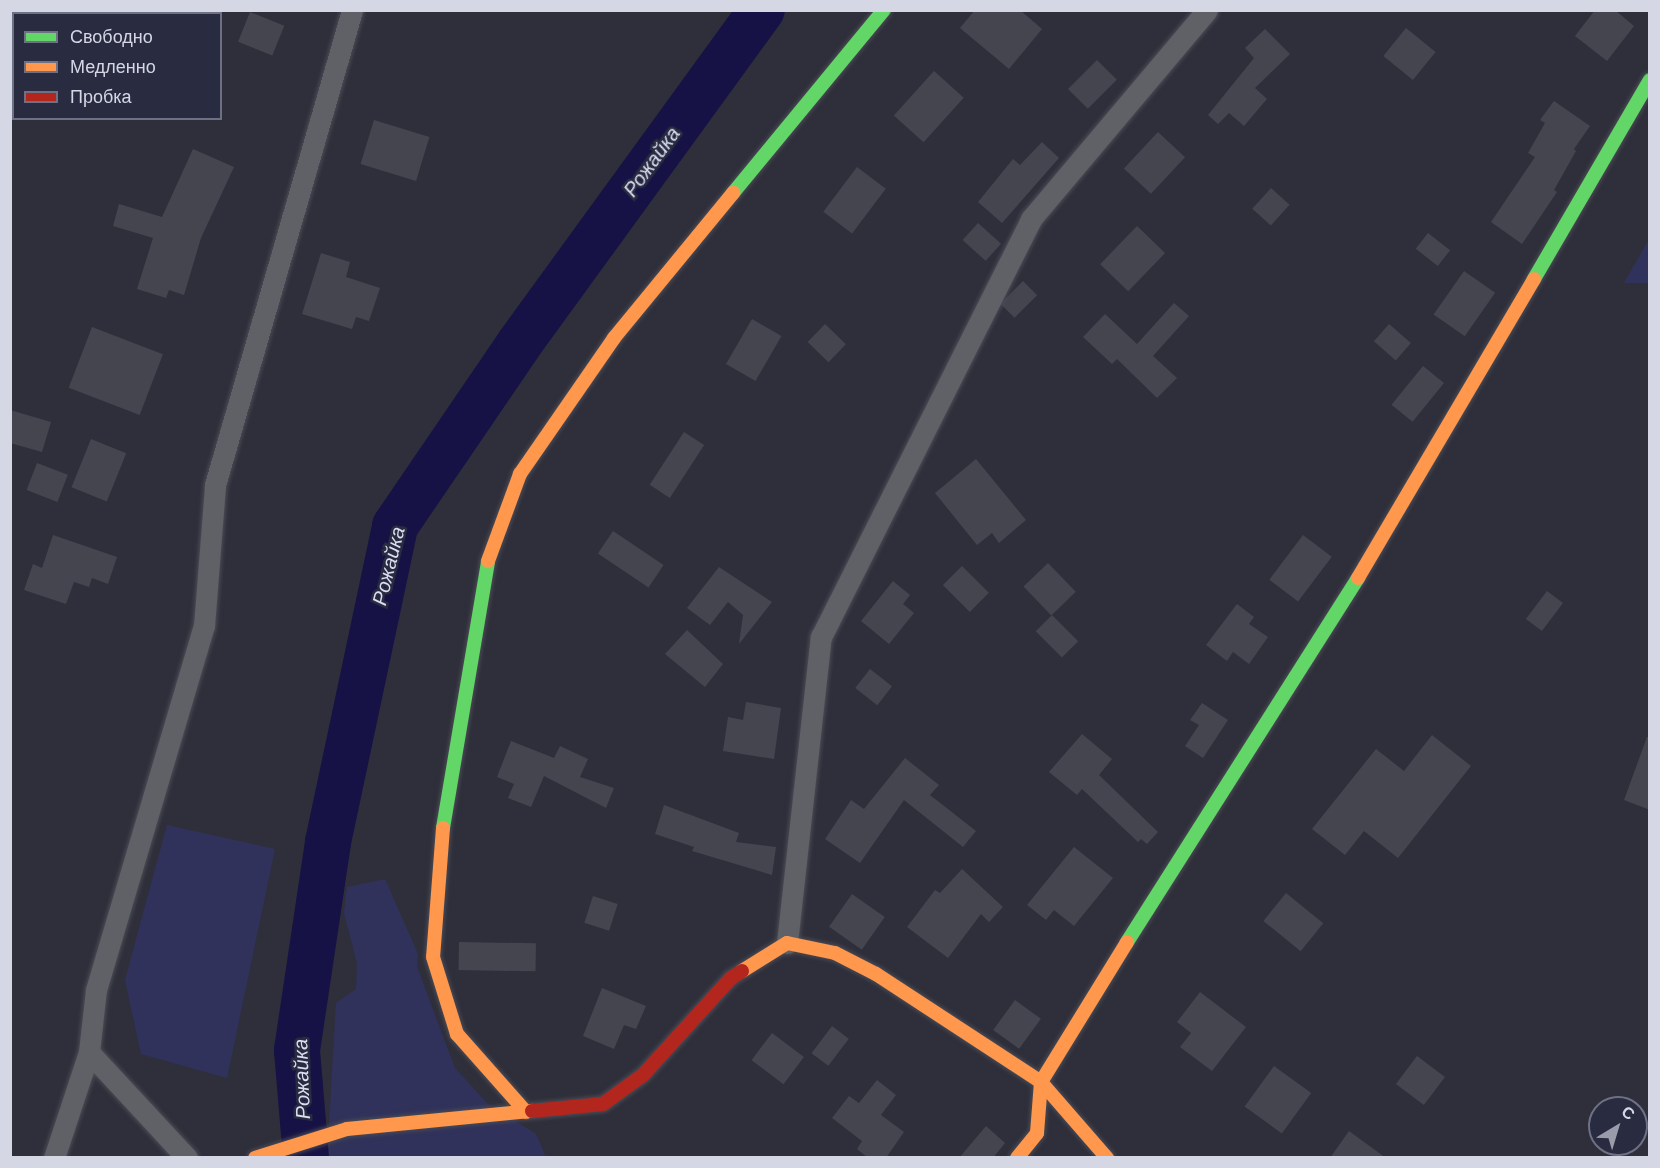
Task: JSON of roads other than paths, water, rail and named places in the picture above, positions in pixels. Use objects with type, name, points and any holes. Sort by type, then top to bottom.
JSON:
[{"type":"street","points":[[54,1158],[89,1052],[96,990],[204,626],[215,485],[352,10]]},
{"type":"street","points":[[526,1112],[457,1034],[433,957],[444,812],[487,564],[520,474],[614,338],[884,10]]},
{"type":"street","points":[[787,943],[821,637],[1031,219],[1207,10]]},
{"type":"street","points":[[1017,1158],[1037,1132],[1041,1082],[1376,549],[1650,80]]},
{"type":"street","points":[[255,1158],[347,1129],[603,1104],[644,1075],[731,978],[787,943],[836,953],[876,974],[1041,1082],[1107,1158]]},
{"type":"street","points":[[89,1052],[187,1158]]},
{"type":"waterway","name":"Рожайка","points":[[306,1158],[297,1050],[328,842],[395,526],[519,344],[762,10]]}]
